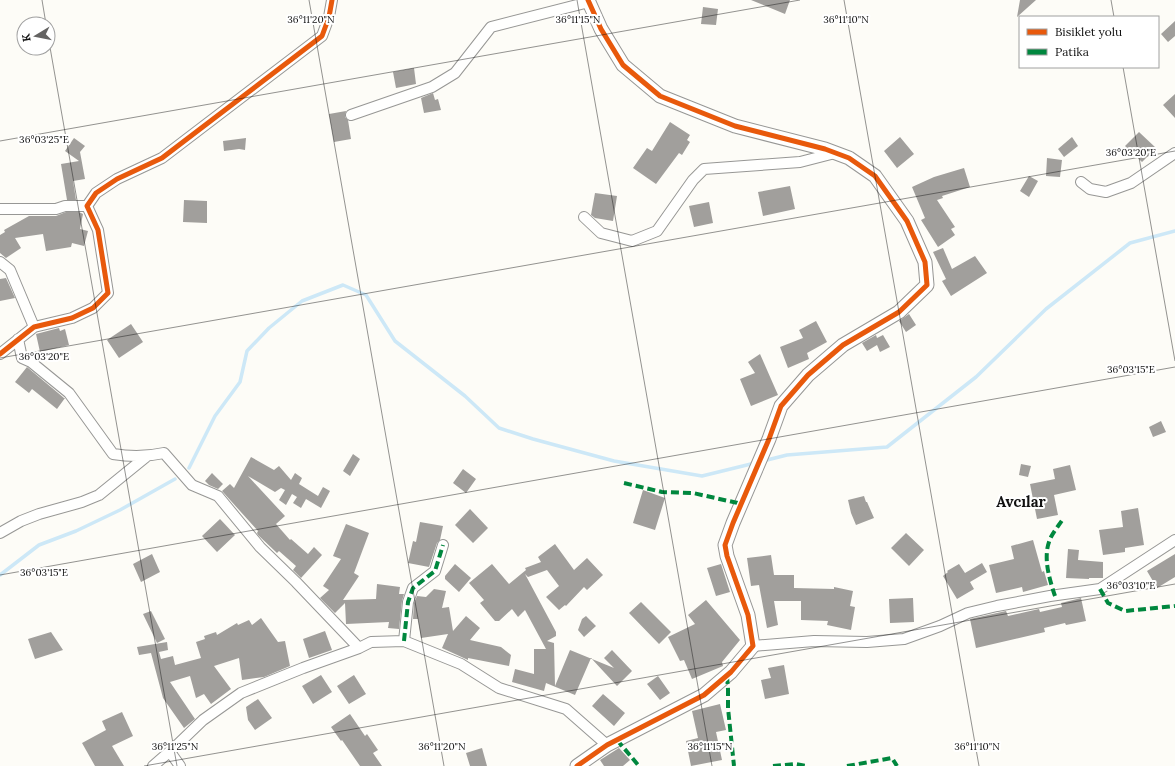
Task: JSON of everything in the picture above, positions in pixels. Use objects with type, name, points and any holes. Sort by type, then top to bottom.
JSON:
[{"type":"street","points":[[87,206],[96,193],[117,179],[162,158],[322,36],[329,17],[332,0]]},
{"type":"street","points":[[351,114],[432,87],[455,73],[491,27],[588,1],[601,29],[623,65],[660,96],[735,126],[836,153],[849,158],[875,176],[907,221],[926,262],[927,285],[899,312],[843,345],[808,375],[781,406],[749,489],[733,523],[725,545],[727,556],[748,615],[753,646]]},
{"type":"street","points":[[584,217],[601,233],[632,241],[657,231],[693,180],[704,169],[800,162],[836,153]]},
{"type":"street","points":[[1081,182],[1090,189],[1106,192],[1131,183],[1175,153]]},
{"type":"street","points":[[0,208],[56,209],[65,206],[87,206]]},
{"type":"street","points":[[0,354],[34,327],[72,318],[93,308],[108,293],[98,230],[87,206]]},
{"type":"street","points":[[0,262],[10,270],[34,327]]},
{"type":"street","points":[[18,339],[22,358],[31,362],[69,393],[113,454],[131,457],[164,453],[192,485],[218,496],[260,547],[296,582],[358,648]]},
{"type":"street","points":[[0,533],[21,521],[39,514],[82,502],[99,495],[148,456]]},
{"type":"street","points":[[577,766],[607,745],[704,695],[731,672],[753,646],[814,641],[866,642],[904,639],[940,626],[968,613],[1050,596],[1100,589],[1175,540]]},
{"type":"street","points":[[404,640],[408,602],[413,588],[435,571],[443,545]]},
{"type":"street","points":[[153,766],[170,752],[203,720],[241,693],[372,642],[404,640],[461,664],[499,688],[566,709],[607,745]]},
{"type":"street","points":[[170,752],[180,766]]},
{"type":"building","points":[[751,0],[790,0],[785,14]]},
{"type":"building","points":[[1020,0],[1036,0],[1017,17]]},
{"type":"building","points":[[703,7],[718,9],[716,25],[701,24]]},
{"type":"building","points":[[1175,21],[1175,36],[1168,42],[1161,34]]},
{"type":"building","points":[[414,68],[416,84],[396,88],[393,72]]},
{"type":"building","points":[[433,93],[435,100],[438,99],[441,110],[424,113],[421,98]]},
{"type":"building","points":[[1175,94],[1175,118],[1163,105]]},
{"type":"building","points":[[346,111],[345,117],[348,120],[351,139],[334,142],[329,114]]},
{"type":"building","points":[[670,122],[690,135],[687,140],[690,142],[682,155],[679,153],[656,184],[633,168],[647,148],[652,151]]},
{"type":"building","points":[[1139,132],[1156,148],[1142,162],[1125,146]]},
{"type":"building","points":[[900,137],[914,154],[897,168],[884,151]]},
{"type":"building","points":[[1072,137],[1078,146],[1064,157],[1058,149]]},
{"type":"building","points":[[74,138],[85,146],[80,152],[85,179],[73,181],[76,200],[67,200],[61,164],[79,161],[65,151]]},
{"type":"building","points":[[246,138],[245,150],[239,149],[224,151],[223,141]]},
{"type":"building","points":[[1047,158],[1062,160],[1060,177],[1046,176]]},
{"type":"building","points":[[964,168],[970,187],[942,196],[943,198],[937,200],[955,227],[951,229],[955,235],[938,247],[921,220],[925,218],[912,187],[934,177]]},
{"type":"building","points":[[1029,176],[1038,181],[1029,197],[1020,191]]},
{"type":"building","points":[[790,186],[795,209],[763,216],[758,192]]},
{"type":"building","points":[[595,193],[617,196],[613,221],[595,218],[591,215]]},
{"type":"building","points":[[184,200],[207,201],[207,223],[183,222]]},
{"type":"building","points":[[709,202],[713,223],[694,227],[689,206]]},
{"type":"building","points":[[66,212],[79,212],[83,214],[80,229],[88,231],[84,246],[72,243],[71,247],[46,251],[43,234],[15,238],[21,248],[6,258],[0,253],[0,235],[5,232],[4,230],[29,216],[56,216]]},
{"type":"building","points":[[943,248],[952,269],[975,256],[987,273],[951,296],[942,281],[946,279],[933,252]]},
{"type":"building","points":[[6,278],[15,298],[0,301],[0,279]]},
{"type":"building","points":[[909,314],[916,325],[906,332],[899,321]]},
{"type":"building","points":[[816,321],[827,342],[807,353],[809,359],[788,368],[780,347],[803,338],[799,330]]},
{"type":"building","points":[[131,324],[143,342],[119,358],[107,340]]},
{"type":"building","points":[[59,328],[60,331],[65,329],[69,345],[40,352],[36,334]]},
{"type":"building","points":[[876,335],[877,338],[883,335],[890,347],[880,352],[877,345],[867,351],[862,343]]},
{"type":"building","points":[[760,354],[778,395],[751,406],[740,379],[755,373],[748,362]]},
{"type":"building","points":[[27,367],[65,398],[57,409],[32,389],[29,393],[15,382]]},
{"type":"building","points":[[1161,421],[1166,432],[1153,437],[1149,427]]},
{"type":"building","points":[[353,454],[360,459],[350,476],[343,471]]},
{"type":"building","points":[[251,457],[274,470],[279,466],[291,480],[295,473],[302,478],[299,484],[318,496],[323,487],[330,491],[321,508],[306,499],[301,508],[293,503],[297,497],[292,494],[286,505],[279,500],[285,490],[281,488],[275,492],[248,476],[285,516],[276,524],[290,540],[291,539],[308,554],[314,547],[322,555],[301,578],[293,570],[296,566],[279,551],[277,553],[258,535],[258,531],[222,491],[230,484],[234,488]]},
{"type":"building","points":[[1021,464],[1031,466],[1028,477],[1019,475]]},
{"type":"building","points":[[1070,465],[1076,490],[1054,495],[1058,515],[1037,519],[1030,484],[1055,479],[1053,469]]},
{"type":"building","points":[[463,469],[476,479],[466,493],[453,483]]},
{"type":"building","points":[[212,473],[223,484],[218,489],[209,485],[205,481]]},
{"type":"building","points":[[643,490],[665,498],[655,530],[633,523]]},
{"type":"building","points":[[864,496],[874,518],[856,525],[848,500]]},
{"type":"building","points":[[1138,508],[1144,545],[1125,548],[1125,552],[1103,555],[1099,530],[1123,527],[1121,511]]},
{"type":"building","points":[[470,509],[488,528],[473,543],[455,525]]},
{"type":"building","points":[[220,519],[235,535],[217,552],[202,536]]},
{"type":"building","points":[[420,522],[443,526],[440,540],[437,543],[429,567],[408,563],[413,541],[416,542]]},
{"type":"building","points":[[346,524],[369,533],[354,573],[359,576],[343,600],[376,599],[377,584],[400,587],[399,594],[404,594],[399,629],[388,628],[389,622],[346,624],[345,603],[335,613],[320,598],[329,590],[323,586],[341,559],[333,556]]},
{"type":"building","points":[[906,533],[924,550],[909,566],[891,548]]},
{"type":"building","points":[[1033,540],[1042,572],[1044,571],[1048,585],[1023,592],[1022,587],[996,593],[989,565],[1014,559],[1011,546]]},
{"type":"building","points":[[555,544],[574,570],[587,558],[603,575],[587,590],[584,587],[566,606],[565,605],[559,610],[546,597],[559,586],[547,570],[528,577],[525,574],[556,632],[556,636],[547,641],[554,643],[555,686],[570,650],[591,659],[575,695],[546,683],[544,691],[512,682],[515,669],[534,674],[534,649],[546,649],[525,610],[518,617],[512,609],[499,621],[495,621],[480,603],[484,600],[469,583],[492,564],[509,584],[526,570],[525,568],[541,562],[538,557]]},
{"type":"building","points":[[1068,549],[1079,550],[1078,560],[1103,562],[1103,578],[1066,578]]},
{"type":"building","points":[[152,554],[160,572],[141,582],[133,564]]},
{"type":"building","points":[[1175,554],[1175,577],[1157,588],[1147,571]]},
{"type":"building","points":[[771,555],[774,575],[794,575],[794,588],[834,589],[834,587],[853,591],[850,606],[855,607],[851,630],[827,625],[828,621],[801,620],[801,601],[774,601],[778,625],[767,628],[759,585],[751,586],[747,558]]},
{"type":"building","points":[[982,563],[987,572],[970,582],[974,589],[957,599],[943,576],[948,572],[947,571],[959,564],[965,573]]},
{"type":"building","points":[[455,564],[471,578],[459,592],[445,579],[445,576]]},
{"type":"building","points":[[721,564],[730,592],[716,596],[707,568]]},
{"type":"building","points":[[434,589],[446,591],[442,608],[449,607],[453,631],[466,616],[480,628],[470,640],[501,647],[511,655],[509,666],[468,658],[468,660],[442,648],[448,634],[421,638],[418,619],[413,619],[414,603],[417,596],[426,597]]},
{"type":"building","points":[[913,598],[914,622],[890,623],[889,599]]},
{"type":"building","points":[[1081,598],[1086,621],[1066,625],[1065,623],[1044,628],[1045,632],[976,648],[970,619],[1006,611],[1008,616],[1039,609],[1040,612],[1062,607],[1061,603]]},
{"type":"building","points":[[706,600],[740,640],[722,662],[723,666],[692,679],[684,660],[680,661],[668,637],[695,624],[688,615]]},
{"type":"building","points":[[641,602],[671,632],[659,644],[629,613]]},
{"type":"building","points":[[151,611],[165,639],[157,643],[143,614]]},
{"type":"building","points":[[586,616],[596,626],[584,637],[578,630],[582,619]]},
{"type":"building","points":[[261,618],[278,642],[285,641],[290,666],[264,677],[242,680],[239,658],[214,666],[231,689],[211,704],[204,694],[196,698],[190,676],[170,682],[195,719],[184,728],[163,698],[151,653],[139,655],[137,647],[167,642],[168,650],[159,652],[161,659],[173,656],[175,665],[201,658],[196,642],[205,639],[204,636],[216,632],[217,635],[237,623],[238,625],[249,620],[252,625]]},
{"type":"building","points":[[325,631],[332,650],[309,658],[303,639]]},
{"type":"building","points":[[51,632],[63,650],[35,659],[28,639]]},
{"type":"building","points":[[612,650],[632,671],[617,686],[592,659],[614,668],[604,658]]},
{"type":"building","points":[[784,665],[789,694],[765,699],[761,680],[771,678],[768,668]]},
{"type":"building","points":[[321,675],[332,692],[313,704],[302,686]]},
{"type":"building","points":[[354,675],[366,694],[349,704],[337,686]]},
{"type":"building","points":[[658,676],[670,693],[660,700],[647,684]]},
{"type":"building","points":[[603,694],[625,713],[614,726],[592,706]]},
{"type":"building","points":[[258,699],[272,718],[255,730],[248,720],[246,707]]},
{"type":"building","points":[[720,704],[726,730],[716,732],[722,760],[691,766],[686,741],[698,738],[692,711]]},
{"type":"building","points":[[122,712],[133,736],[112,746],[124,766],[95,766],[82,743],[106,730],[102,721]]},
{"type":"building","points":[[350,714],[365,736],[367,734],[378,750],[373,753],[382,766],[360,766],[331,727]]},
{"type":"building","points":[[482,748],[487,766],[470,766],[466,753]]},
{"type":"building","points":[[619,748],[630,760],[623,766],[604,766],[600,760]]},
{"type":"waterway","points":[[763,461],[787,455],[887,447],[976,377],[1046,309],[1130,243],[1175,231]]},
{"type":"waterway","points":[[189,468],[215,416],[240,382],[247,351],[269,328],[302,301],[343,285],[366,295],[395,341],[465,396],[499,428],[614,461],[702,476],[755,463]]},
{"type":"waterway","points":[[0,575],[39,545],[76,531],[120,510],[175,479]]},
{"type":"marked path","points":[[624,483],[662,492],[693,493],[742,504]]},
{"type":"marked path","points":[[1055,596],[1047,566],[1047,551],[1051,537],[1063,519]]},
{"type":"marked path","points":[[404,641],[408,602],[413,588],[435,571],[443,545]]},
{"type":"marked path","points":[[1100,589],[1108,603],[1125,611],[1175,606]]},
{"type":"marked path","points":[[727,676],[728,708],[734,766]]},
{"type":"marked path","points":[[617,740],[639,766]]},
{"type":"marked path","points":[[847,766],[892,758],[897,766]]},
{"type":"marked path","points":[[773,766],[795,764],[806,766]]},
{"type":"cycle path","points":[[0,354],[34,327],[72,318],[93,308],[108,293],[98,230],[87,206],[96,193],[117,179],[162,158],[322,36],[329,17],[332,0]]},
{"type":"cycle path","points":[[577,766],[607,745],[704,695],[731,672],[753,646],[748,615],[727,556],[725,545],[769,439],[781,406],[808,375],[843,345],[899,312],[927,285],[925,262],[907,221],[875,176],[849,158],[825,149],[735,126],[660,96],[623,65],[601,29],[588,0]]},
{"type":"district","name":"Avcılar","points":[[1021,502]]}]
